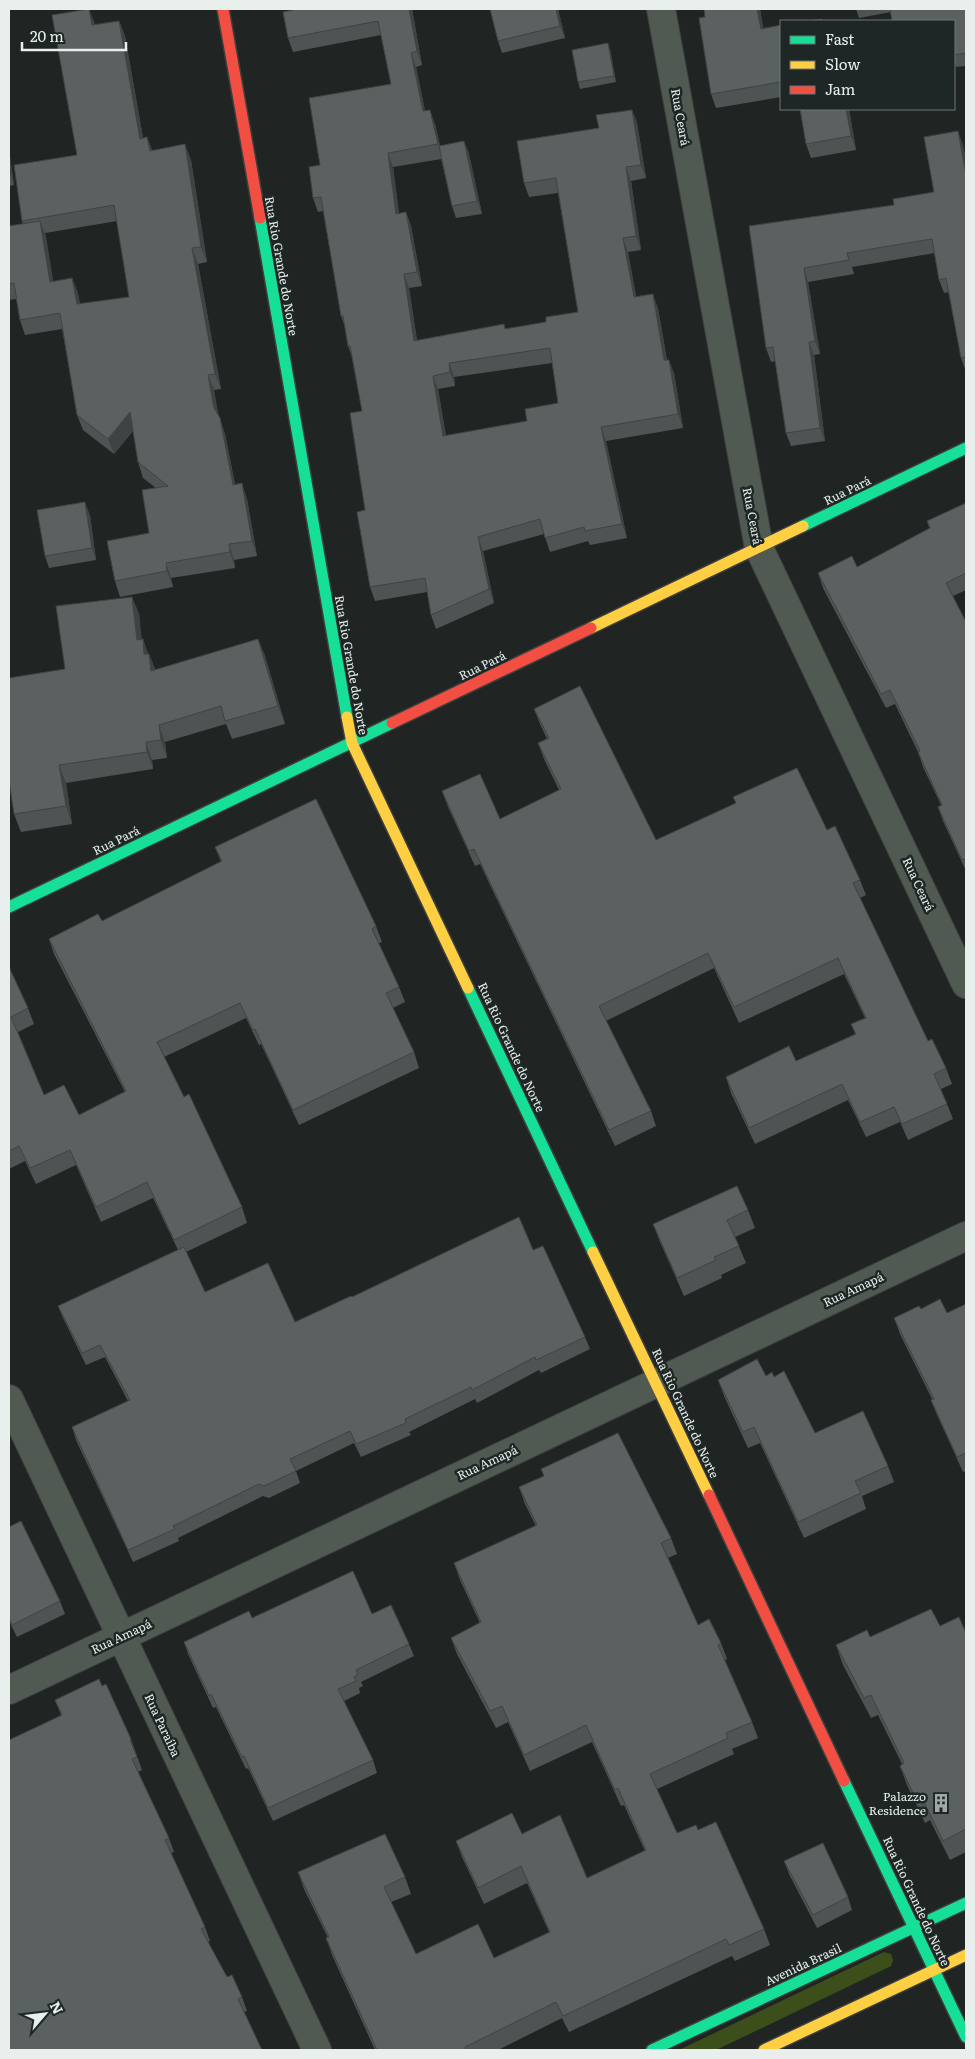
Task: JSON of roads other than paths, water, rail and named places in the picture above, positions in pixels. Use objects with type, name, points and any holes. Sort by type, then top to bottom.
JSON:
[{"type":"main road","name":"Rua Rio Grande do Norte","points":[[223,9],[352,743],[966,2037]]},
{"type":"main road","name":"Rua Pará","points":[[9,907],[966,448]]},
{"type":"main road","name":"Avenida Brasil","points":[[652,2050],[966,1903]]},
{"type":"main road","points":[[764,2050],[966,1955]]},
{"type":"street","name":"Rua Ceará","points":[[661,9],[759,548],[966,984]]},
{"type":"street","name":"Rua Amapá","points":[[9,1690],[656,1381],[966,1236]]},
{"type":"street","name":"Rua Paraíba","points":[[9,1399],[317,2050]]},
{"type":"place","name":"Palazzo Residence","points":[[941,1803]]}]
